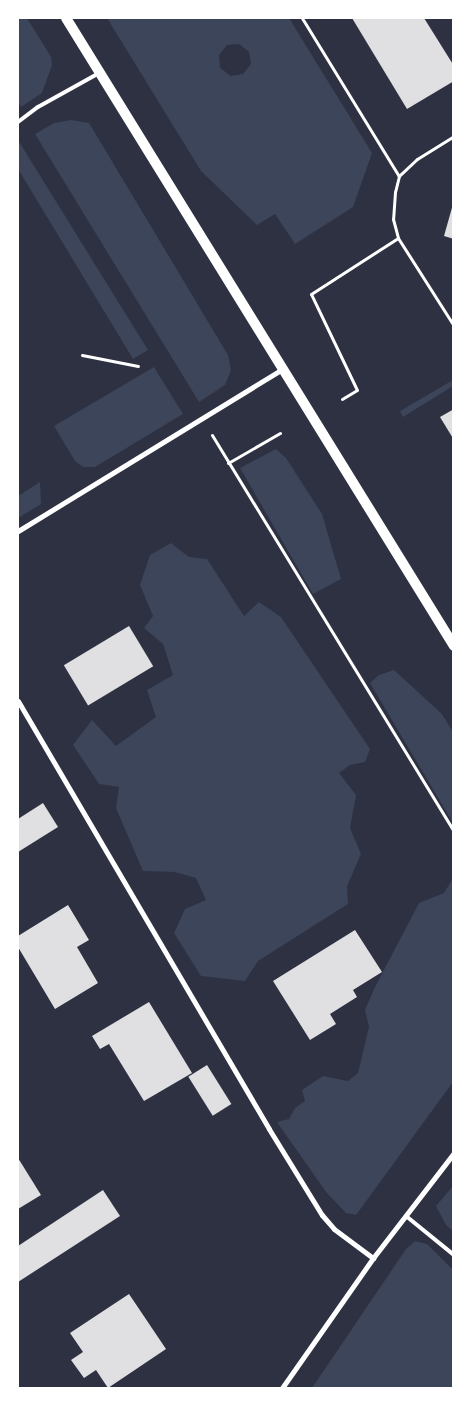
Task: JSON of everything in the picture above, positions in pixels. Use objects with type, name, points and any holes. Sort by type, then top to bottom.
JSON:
[{"type":"main road","points":[[66,18],[281,370],[454,646]]},
{"type":"street","points":[[18,531],[281,370]]},
{"type":"street","points":[[18,701],[269,1129],[322,1214],[334,1229],[373,1258]]},
{"type":"street","points":[[282,1388],[373,1258],[454,1153]]},
{"type":"lane","points":[[18,122],[38,107],[99,73]]},
{"type":"lane","points":[[406,1216],[454,1255]]},
{"type":"path","points":[[302,18],[399,176]]},
{"type":"path","points":[[454,136],[417,159],[399,176],[395,192],[393,220],[398,238],[454,326]]},
{"type":"path","points":[[342,399],[357,390],[311,294],[398,238]]},
{"type":"path","points":[[82,355],[138,366]]},
{"type":"path","points":[[228,463],[280,433]]},
{"type":"path","points":[[211,434],[454,832]]},
{"type":"shaded area","points":[[18,18],[27,18],[51,57],[52,65],[42,93],[21,107],[18,102]]},
{"type":"shaded area","points":[[107,18],[289,18],[372,153],[353,207],[295,244],[275,214],[257,225],[201,171]],"holes":[[[239,44],[249,52],[251,64],[243,74],[231,76],[220,68],[219,55],[227,45]]]},
{"type":"shaded area","points":[[71,120],[89,123],[228,355],[231,370],[225,385],[199,402],[35,134],[54,123]]},
{"type":"shaded area","points":[[18,140],[148,350],[133,359],[18,169]]},
{"type":"shaded area","points":[[154,367],[183,414],[95,467],[83,467],[75,461],[54,426]]},
{"type":"shaded area","points":[[453,380],[453,386],[403,417],[400,411]]},
{"type":"shaded area","points":[[276,449],[286,458],[322,514],[341,579],[313,594],[240,468]]},
{"type":"shaded area","points":[[40,482],[41,504],[18,518],[18,496]]},
{"type":"shaded area","points":[[171,543],[189,557],[207,559],[244,616],[259,602],[281,617],[370,749],[365,762],[350,765],[339,773],[356,795],[350,828],[361,854],[347,886],[348,904],[258,961],[245,981],[201,976],[174,933],[185,909],[206,900],[196,878],[175,872],[143,871],[116,808],[119,787],[99,784],[73,745],[92,720],[116,746],[156,717],[147,690],[173,675],[163,644],[144,628],[153,616],[140,585],[150,555]]},
{"type":"shaded area","points":[[394,670],[442,714],[453,732],[453,823],[370,683],[379,675]]},
{"type":"shaded area","points":[[453,878],[453,1082],[356,1215],[346,1213],[326,1192],[277,1122],[289,1119],[295,1108],[305,1101],[302,1090],[323,1076],[348,1081],[358,1073],[369,1027],[365,1010],[375,987],[419,903],[444,893]]},
{"type":"shaded area","points":[[453,1186],[453,1231],[446,1225],[436,1206]]},
{"type":"shaded area","points":[[415,1241],[427,1244],[453,1270],[453,1388],[312,1388],[406,1249]]},
{"type":"building","points":[[352,18],[424,18],[454,66],[454,81],[407,109]]},
{"type":"building","points":[[454,204],[454,239],[444,236]]},
{"type":"building","points":[[454,409],[454,440],[440,417]]},
{"type":"building","points":[[129,626],[153,666],[88,705],[64,665]]},
{"type":"building","points":[[43,803],[58,827],[18,852],[18,819]]},
{"type":"building","points":[[68,905],[89,940],[77,947],[98,983],[55,1009],[18,947],[18,936]]},
{"type":"building","points":[[355,930],[382,972],[353,990],[357,997],[330,1014],[336,1024],[310,1040],[273,981]]},
{"type":"building","points":[[149,1002],[192,1073],[144,1101],[109,1044],[100,1049],[92,1036]]},
{"type":"building","points":[[207,1065],[231,1104],[213,1116],[188,1077]]},
{"type":"building","points":[[18,1158],[41,1195],[18,1209]]},
{"type":"building","points":[[103,1190],[120,1216],[18,1282],[18,1246]]},
{"type":"building","points":[[129,1294],[166,1349],[108,1388],[96,1370],[84,1378],[71,1360],[83,1352],[70,1333]]}]
